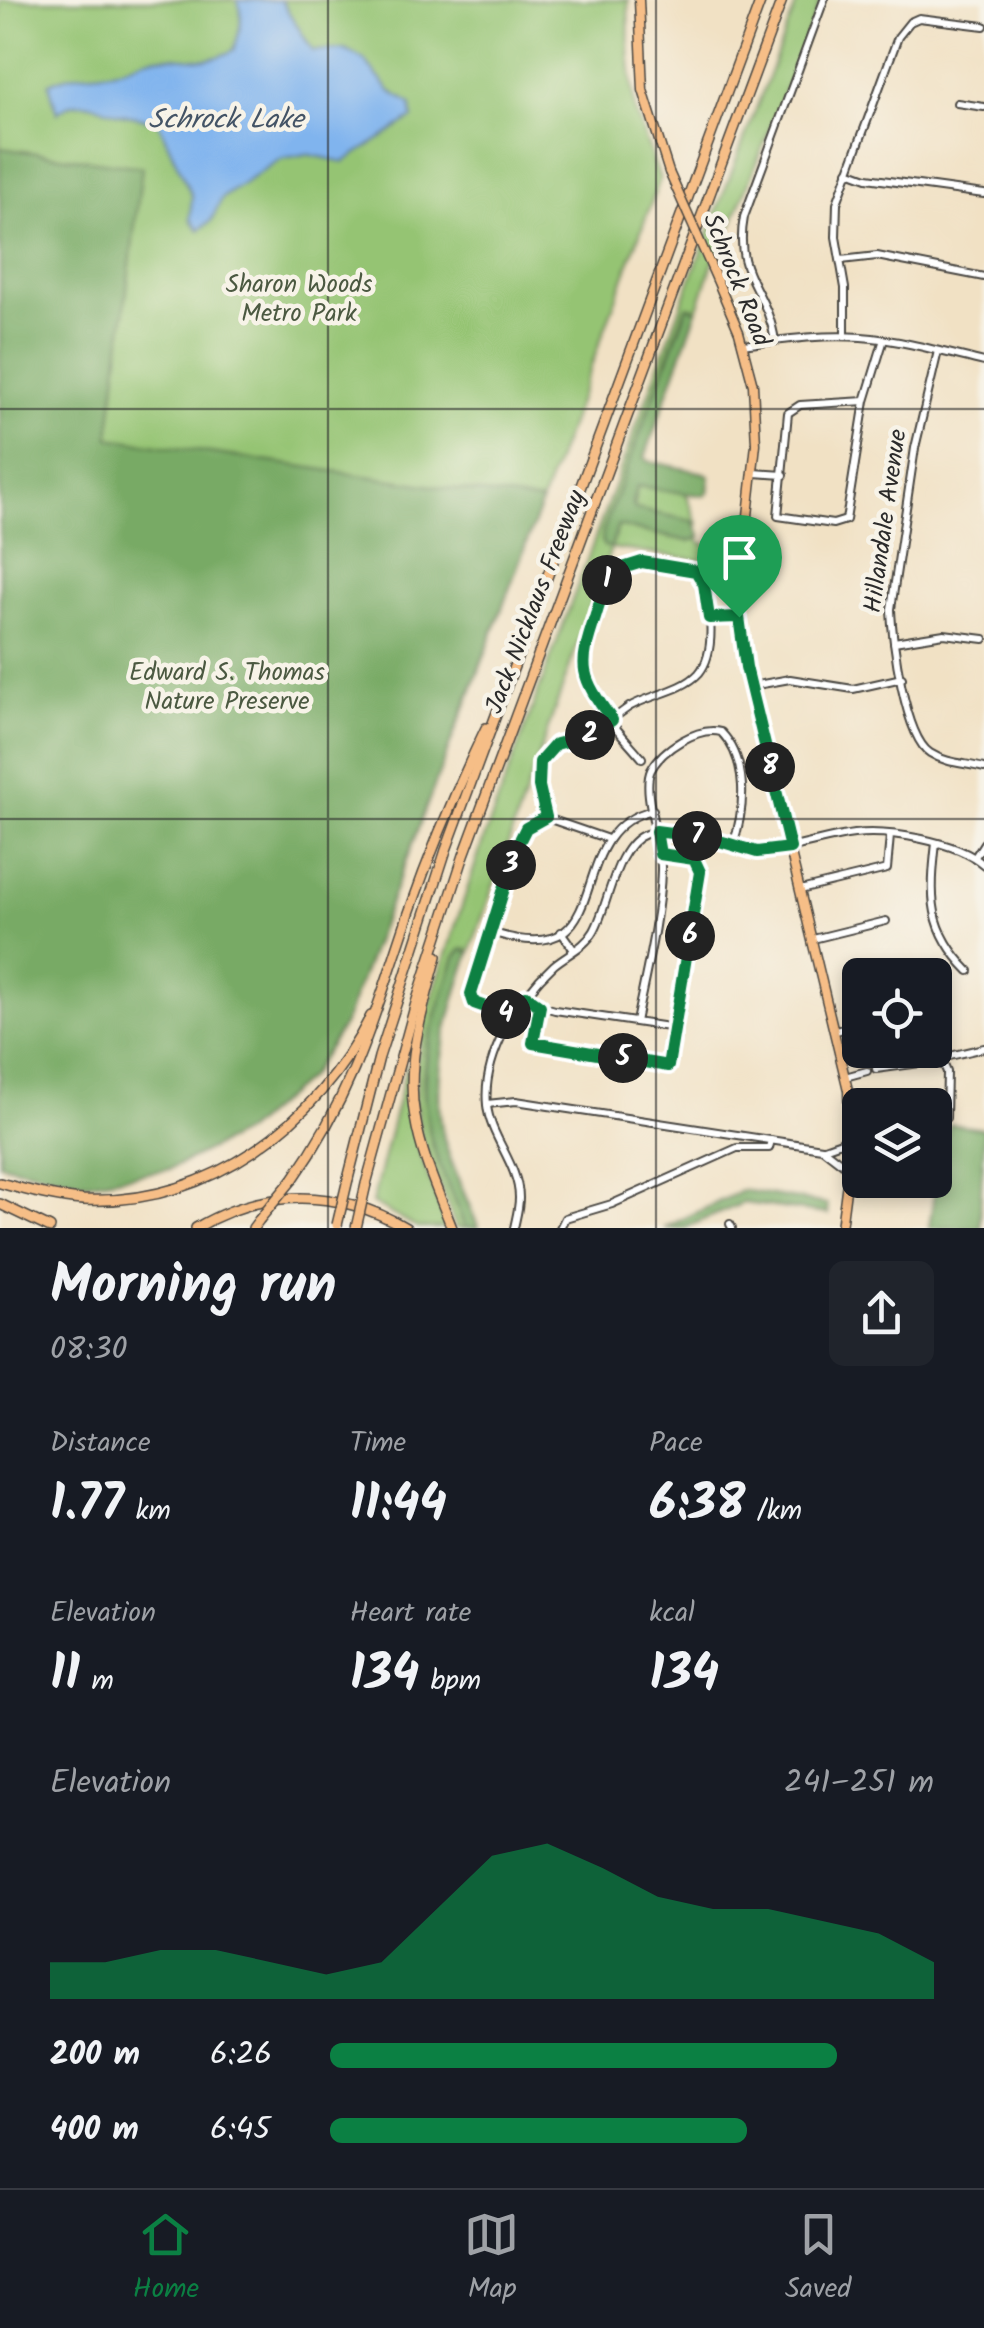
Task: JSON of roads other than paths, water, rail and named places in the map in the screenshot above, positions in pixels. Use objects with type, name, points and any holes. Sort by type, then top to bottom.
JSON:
[{"type":"highway","name":"Jack Nicklaus Freeway","points":[[337,1226],[379,1058],[420,926],[758,0]]},
{"type":"highway","name":"Jack Nicklaus Freeway","points":[[356,1228],[416,1003],[458,876],[782,0]]},
{"type":"highway","points":[[256,1224],[293,1180],[338,1108],[360,1062],[442,827],[510,676]]},
{"type":"highway","points":[[452,1228],[420,1138],[412,1086],[424,1006],[458,876]]},
{"type":"highway","points":[[0,1183],[69,1198],[118,1198],[178,1186],[245,1157],[278,1135],[326,1088],[357,1043],[390,972]]},
{"type":"highway","points":[[196,1228],[249,1204],[300,1197],[370,1210],[406,1228]]},
{"type":"highway","points":[[0,1204],[50,1228]]},
{"type":"main road","name":"Schrock Road","points":[[639,0],[643,90],[669,172],[744,345],[753,384],[756,444],[739,617],[750,686],[836,1031],[846,1088]]},
{"type":"main road","name":"Schrock Road","points":[[842,1228],[846,1198]]},
{"type":"street","points":[[775,341],[766,307],[746,272],[739,244],[744,216],[824,0]]},
{"type":"street","points":[[845,336],[835,220],[848,171],[898,37],[910,22],[931,17],[984,26]]},
{"type":"street","points":[[957,103],[984,106]]},
{"type":"street","points":[[848,171],[867,178],[984,194]]},
{"type":"street","points":[[841,260],[876,256],[984,278]]},
{"type":"street","points":[[744,345],[845,336],[938,350],[984,362]]},
{"type":"street","points":[[865,402],[792,408],[788,414],[778,516],[832,524],[846,520],[865,402],[884,340]]},
{"type":"street","name":"Hillandale Avenue","points":[[938,350],[915,448],[891,609],[894,642],[915,733],[927,752],[946,761],[984,768]]},
{"type":"street","points":[[754,473],[784,475]]},
{"type":"street","points":[[546,817],[539,786],[540,762],[556,744],[591,735],[612,720],[641,701],[699,673],[710,638],[704,584],[696,571],[642,562],[610,572],[582,665],[588,684],[612,720],[642,758]]},
{"type":"street","points":[[709,618],[739,617]]},
{"type":"street","points":[[894,642],[944,634],[984,639]]},
{"type":"street","points":[[750,686],[790,679],[853,689],[902,678]]},
{"type":"street","points":[[636,1022],[660,884],[660,854],[649,779],[658,761],[696,732],[721,732],[734,754],[743,791],[733,845]]},
{"type":"street","points":[[491,932],[539,943],[562,932],[578,917],[608,839],[623,821],[653,810]]},
{"type":"street","points":[[514,1017],[479,1006],[472,999],[526,828],[546,817],[608,839]]},
{"type":"street","points":[[514,1228],[519,1196],[487,1104],[492,1066],[526,996],[555,964],[590,939],[627,849],[642,835],[656,831],[709,838],[757,852],[859,834],[890,836],[953,846],[984,865]]},
{"type":"street","points":[[800,890],[887,869],[890,836]]},
{"type":"street","points":[[936,843],[933,910],[948,947],[969,971]]},
{"type":"street","points":[[975,857],[984,844]]},
{"type":"street","points":[[540,1006],[533,1043],[668,1066],[700,872],[694,859],[660,854]]},
{"type":"street","points":[[813,939],[886,921]]},
{"type":"street","points":[[562,932],[574,950]]},
{"type":"street","points":[[526,996],[540,1006],[675,1028]]},
{"type":"street","points":[[836,1031],[842,1029]]},
{"type":"street","points":[[952,1055],[984,1048]]},
{"type":"street","points":[[845,1077],[883,1068]]},
{"type":"street","points":[[487,1104],[516,1102],[822,1148],[842,1160]]},
{"type":"street","points":[[560,1228],[565,1218],[622,1200],[737,1148],[769,1148],[771,1140]]},
{"type":"street","points":[[822,1148],[842,1141]]},
{"type":"water","name":"Schrock Lake","points":[[237,0],[281,0],[313,51],[345,49],[363,59],[390,91],[411,104],[413,118],[344,162],[306,154],[280,159],[222,198],[211,221],[199,230],[190,219],[192,196],[158,122],[87,103],[72,104],[57,113],[49,83],[118,70],[151,58],[204,59],[223,55],[234,50],[238,38],[241,18]]},
{"type":"park label","name":"Sharon Woods Metro Park","points":[[299,300]]},
{"type":"park label","name":"Edward S. Thomas Nature Preserve","points":[[227,688]]}]
